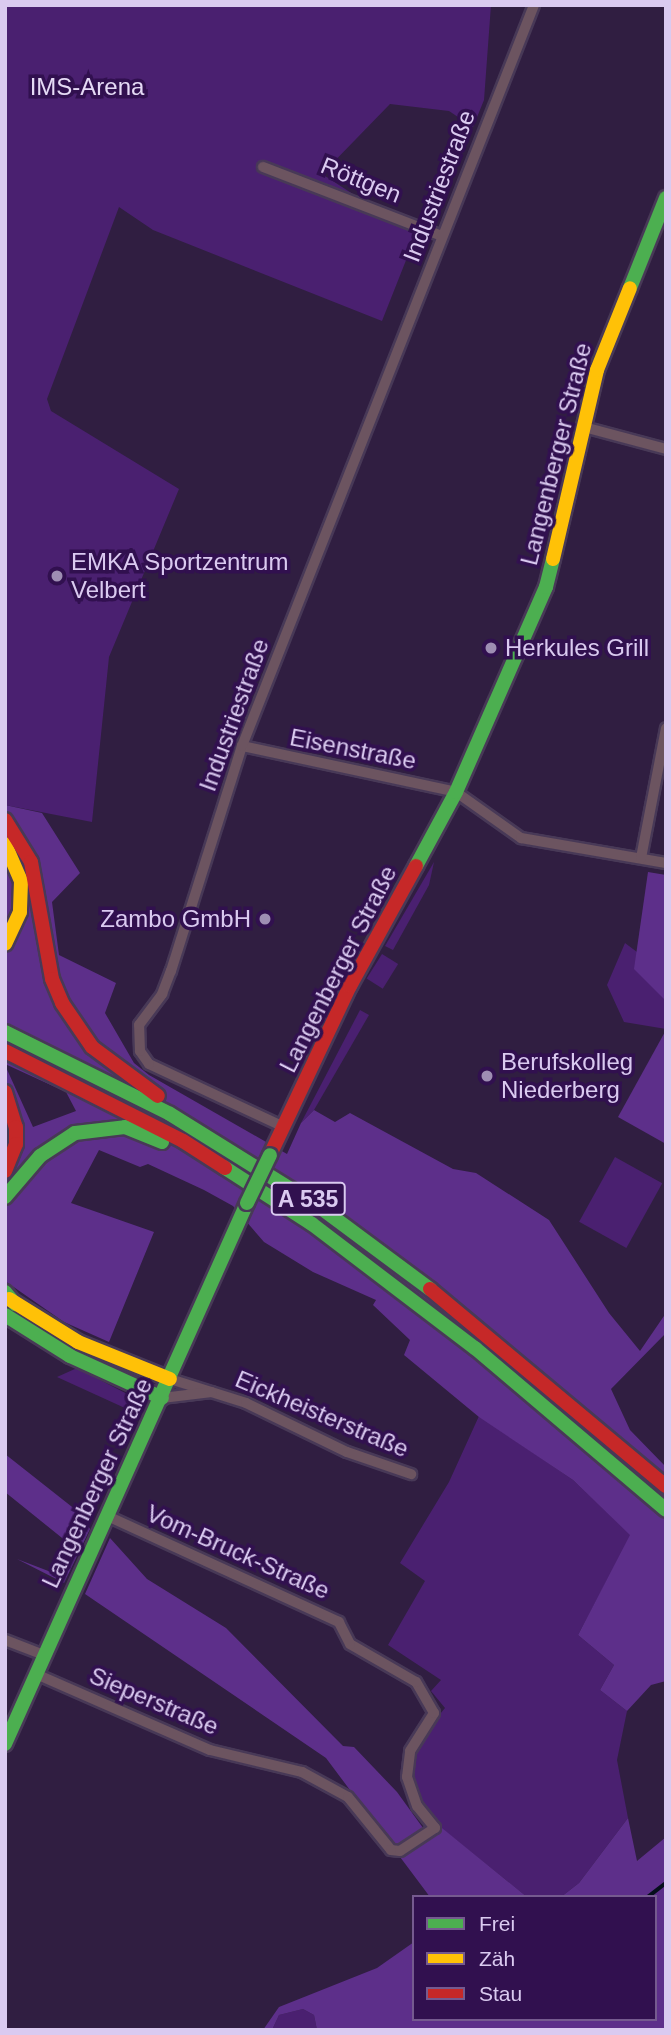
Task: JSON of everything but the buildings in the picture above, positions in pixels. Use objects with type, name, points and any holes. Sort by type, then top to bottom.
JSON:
[{"type":"main road","name":"Langenberger Straße","points":[[5,1744],[247,1203],[350,986],[456,792],[546,587],[607,342],[666,198]]},
{"type":"main road","points":[[5,820],[30,862],[52,979],[61,1003],[92,1047],[156,1094],[170,1114]]},
{"type":"main road","points":[[5,844],[21,881],[20,912],[5,944]]},
{"type":"main road","name":"A 535","points":[[5,1032],[170,1114],[271,1175],[392,1260],[666,1486]]},
{"type":"main road","name":"A 535","points":[[5,1051],[183,1142],[384,1276],[666,1510]]},
{"type":"main road","points":[[5,1092],[16,1127],[16,1144],[5,1171]]},
{"type":"main road","points":[[5,1198],[40,1156],[86,1130],[125,1128],[161,1142],[183,1142]]},
{"type":"main road","points":[[8,1301],[78,1342],[170,1379]]},
{"type":"main road","points":[[8,1301],[71,1356],[162,1398]]},
{"type":"street","name":"Industriestraße","points":[[284,1127],[163,1073],[149,1064],[137,1038],[139,1025],[162,994],[171,971],[242,746],[534,5]]},
{"type":"street","name":"Röttgen","points":[[263,167],[442,236]]},
{"type":"street","points":[[584,427],[666,449]]},
{"type":"street","points":[[641,858],[666,728]]},
{"type":"street","name":"Eisenstraße","points":[[242,746],[456,792]]},
{"type":"street","points":[[456,792],[521,838],[666,863]]},
{"type":"street","name":"Eickheisterstraße","points":[[170,1379],[216,1392],[348,1452],[411,1474]]},
{"type":"street","name":"Eickheisterstraße","points":[[162,1398],[216,1392]]},
{"type":"street","name":"Vom-Bruck-Straße","points":[[108,1516],[340,1622],[350,1644],[416,1682],[434,1713],[410,1751],[407,1777],[417,1805],[435,1828]]},
{"type":"street","points":[[5,1640],[44,1655]]},
{"type":"street","name":"Sieperstraße","points":[[36,1674],[199,1746],[281,1765],[337,1789],[361,1810],[391,1850],[400,1851],[435,1828]]},
{"type":"green space","name":"IMS-Arena","points":[[5,5],[491,5],[484,100],[473,127],[449,111],[390,104],[322,174],[416,235],[382,321],[153,230],[119,207],[47,399],[51,411],[179,489],[109,657],[92,822],[5,805]]},
{"type":"green space","points":[[434,862],[429,885],[393,950],[385,946]]},
{"type":"green space","points":[[625,943],[637,952],[666,956],[666,1029],[624,1022],[607,985]]},
{"type":"green space","points":[[382,954],[398,964],[383,989],[367,979]]},
{"type":"green space","points":[[360,1010],[369,1015],[314,1110],[301,1123]]},
{"type":"green space","points":[[615,1157],[662,1183],[626,1248],[579,1222]]},
{"type":"green space","points":[[77,1368],[131,1396],[141,1409],[138,1414],[57,1377]]},
{"type":"green space","points":[[479,1416],[573,1480],[631,1535],[578,1635],[614,1665],[600,1690],[627,1711],[617,1760],[628,1818],[579,1883],[564,1895],[525,1895],[430,1819],[410,1776],[410,1762],[421,1737],[445,1708],[431,1691],[441,1680],[388,1645],[425,1581],[400,1563],[449,1482]]},
{"type":"green space","points":[[303,2009],[314,2015],[317,2030],[272,2030],[279,2015]]},
{"type":"shaded area","points":[[5,805],[42,813],[80,873],[52,902],[59,955],[116,983],[105,1013],[134,1063],[149,1075],[287,1154],[301,1123],[314,1110],[335,1122],[350,1113],[453,1169],[476,1173],[549,1220],[609,1313],[640,1351],[666,1313],[666,1333],[611,1389],[630,1430],[666,1467],[666,1681],[651,1685],[627,1711],[600,1690],[614,1665],[578,1635],[630,1535],[573,1480],[479,1417],[404,1355],[410,1340],[373,1305],[376,1300],[313,1272],[264,1242],[233,1206],[204,1190],[148,1164],[140,1167],[99,1150],[71,1203],[154,1232],[109,1342],[64,1322],[5,1281],[5,1065],[33,1127],[76,1111],[66,1092],[5,1064]]},
{"type":"shaded area","points":[[648,872],[666,875],[666,1001],[634,969]]},
{"type":"shaded area","points":[[666,1030],[666,1144],[618,1117]]},
{"type":"shaded area","points":[[5,1454],[81,1514],[90,1529],[64,1583],[17,1559],[64,1577],[77,1550],[5,1492]]},
{"type":"shaded area","points":[[110,1538],[147,1579],[226,1628],[343,1746],[354,1747],[397,1792],[431,1839],[442,1828],[525,1895],[429,1895],[326,1758],[85,1594]]},
{"type":"shaded area","points":[[628,1818],[637,1861],[666,1837],[666,2030],[317,2030],[314,2015],[303,2009],[279,2015],[272,2030],[263,2030],[279,2007],[377,1968],[412,1943],[412,2021],[657,2021],[657,1895],[564,1895],[579,1883]]},
{"type":"waterway","points":[[651,1895],[666,1883]]},
{"type":"traffic: fast","points":[[630,288],[666,198]]},
{"type":"traffic: fast","points":[[416,866],[456,792],[546,587],[553,559]]},
{"type":"traffic: fast","points":[[5,1032],[170,1114],[321,1208],[430,1289]]},
{"type":"traffic: fast","points":[[5,1197],[40,1156],[75,1133],[125,1127],[162,1142]]},
{"type":"traffic: fast","points":[[247,1203],[270,1155]]},
{"type":"traffic: fast","points":[[225,1168],[312,1224],[475,1348],[666,1510]]},
{"type":"traffic: fast","points":[[5,1744],[247,1203]]},
{"type":"traffic: fast","points":[[5,1292],[15,1304]]},
{"type":"traffic: fast","points":[[5,1315],[70,1356],[162,1398]]},
{"type":"traffic: slow","points":[[553,559],[597,370],[630,288]]},
{"type":"traffic: slow","points":[[5,844],[21,881],[20,912],[5,944]]},
{"type":"traffic: slow","points":[[9,1299],[78,1342],[170,1379]]},
{"type":"traffic: jam","points":[[5,820],[31,862],[52,979],[62,1003],[92,1047],[158,1096]]},
{"type":"traffic: jam","points":[[270,1155],[350,986],[416,866]]},
{"type":"traffic: jam","points":[[5,1051],[183,1141],[225,1168]]},
{"type":"traffic: jam","points":[[5,1092],[16,1127],[16,1144],[5,1171]]},
{"type":"traffic: jam","points":[[430,1289],[666,1486]]},
{"type":"place","name":"EMKA Sportzentrum Velbert","points":[[57,576]]},
{"type":"place","name":"Herkules Grill","points":[[491,648]]},
{"type":"place","name":"Zambo GmbH","points":[[265,919]]},
{"type":"place","name":"Berufskolleg Niederberg","points":[[487,1076]]}]
